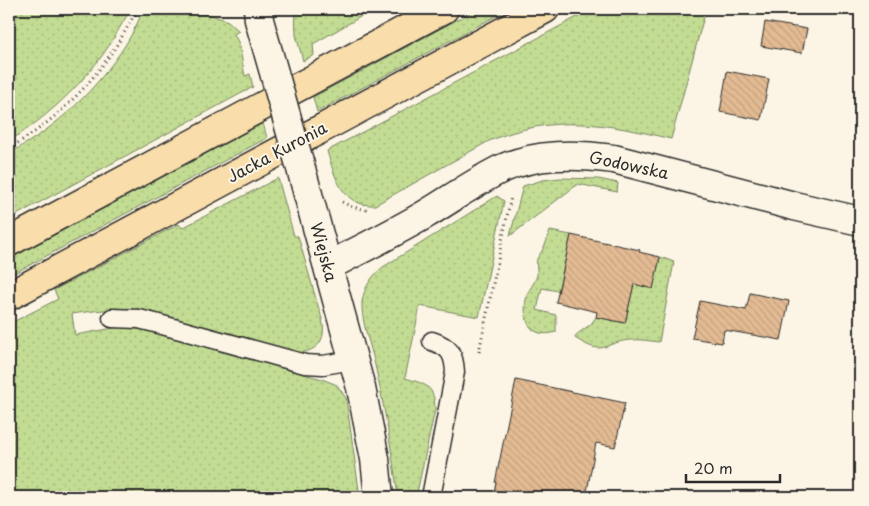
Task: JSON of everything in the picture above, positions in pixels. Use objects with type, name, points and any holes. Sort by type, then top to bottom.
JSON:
[{"type":"main road","points":[[9,242],[444,9]]},
{"type":"main road","name":"Jacka Kuronia","points":[[9,296],[545,9]]},
{"type":"street","name":"Wiejska","points":[[258,9],[259,20],[329,266],[361,388],[374,450],[379,497]]},
{"type":"street","name":"Godowska","points":[[329,266],[425,215],[502,169],[522,162],[547,157],[584,156],[614,159],[794,206],[860,221]]},
{"type":"lane","points":[[112,318],[139,319],[155,322],[305,364],[323,366],[353,360]]},
{"type":"lane","points":[[430,497],[455,372],[454,361],[450,352],[444,345],[432,341]]},
{"type":"path","points":[[9,148],[34,132],[86,86],[110,56],[137,9]]},
{"type":"path","points":[[477,361],[512,196],[502,169]]},
{"type":"green space","points":[[9,9],[131,9],[103,55],[79,83],[45,115],[9,141]]},
{"type":"green space","points":[[144,9],[212,15],[228,21],[239,31],[234,34],[239,44],[245,76],[250,74],[253,87],[9,219],[9,153],[43,132],[75,106],[115,60],[126,44]]},
{"type":"green space","points":[[295,9],[374,9],[313,44],[314,55],[303,61],[296,35]]},
{"type":"green space","points":[[477,9],[509,9],[317,112],[313,97]]},
{"type":"green space","points":[[592,9],[706,9],[671,139],[601,125],[557,124],[535,127],[489,141],[375,205],[364,204],[347,196],[333,171],[327,151]]},
{"type":"green space","points":[[263,123],[267,138],[9,276],[9,259]]},
{"type":"green space","points":[[278,178],[294,236],[298,236],[322,321],[322,339],[313,349],[304,352],[294,352],[156,314],[124,310],[104,310],[72,314],[75,335],[120,327],[145,330],[322,379],[337,385],[346,398],[360,497],[9,497],[9,324],[58,299],[54,290],[179,224],[182,228]]},
{"type":"green space","points":[[560,178],[598,179],[618,183],[617,192],[578,184],[510,236],[523,186],[543,180]]},
{"type":"green space","points":[[497,196],[504,201],[479,317],[420,306],[405,378],[428,387],[435,402],[435,410],[416,497],[398,497],[382,398],[363,318],[362,302],[365,291],[375,274],[383,267]]},
{"type":"green space","points":[[550,231],[571,235],[558,291],[542,288],[537,310],[556,315],[556,332],[547,334],[533,330],[529,325],[526,319],[525,304],[528,293],[537,276],[537,259]]},
{"type":"green space","points":[[660,257],[674,262],[659,342],[631,340],[599,348],[585,344],[575,338],[596,317],[625,323],[634,284],[653,288]]},
{"type":"building","points":[[765,22],[807,29],[802,53],[761,46]]},
{"type":"building","points":[[727,71],[769,79],[761,120],[720,112]]},
{"type":"building","points":[[571,235],[640,250],[639,252],[660,257],[653,289],[634,284],[625,323],[596,317],[597,312],[556,302]]},
{"type":"building","points":[[750,293],[789,301],[781,340],[724,330],[722,343],[692,338],[700,301],[746,310]]},
{"type":"building","points":[[516,380],[625,403],[615,447],[596,443],[586,497],[493,497]]}]
